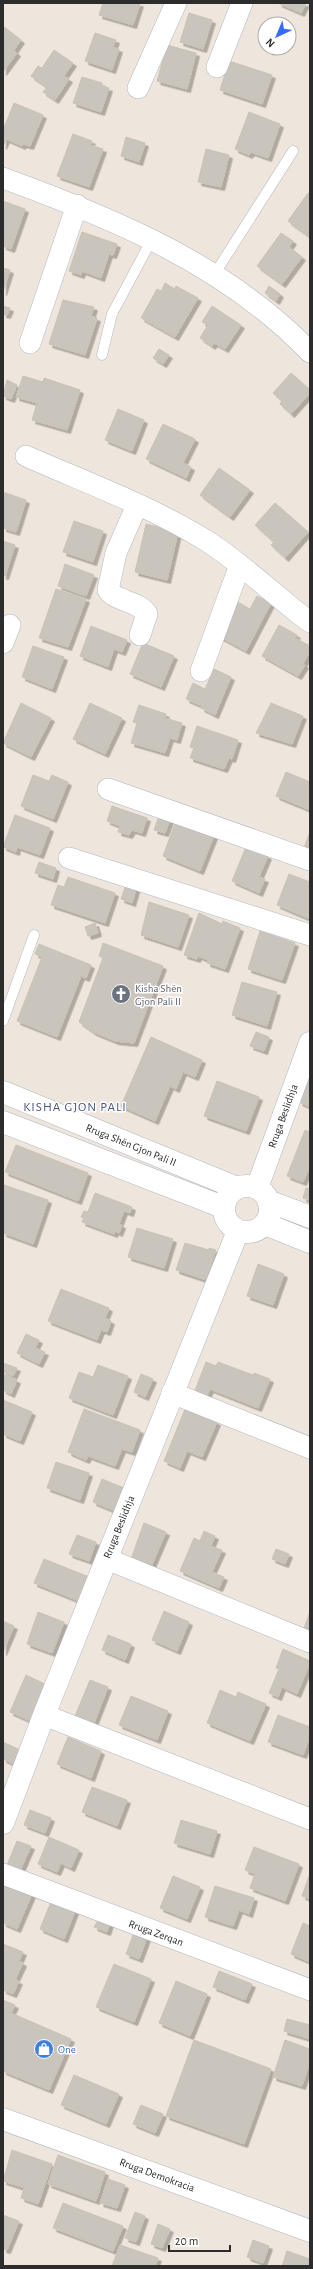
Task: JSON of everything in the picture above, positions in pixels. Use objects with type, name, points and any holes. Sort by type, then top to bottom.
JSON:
[{"type":"street","points":[[138,88],[176,3]]},
{"type":"street","points":[[217,67],[242,3]]},
{"type":"street","points":[[3,178],[77,205],[152,238],[214,275],[255,302],[290,331],[310,352]]},
{"type":"street","points":[[30,343],[77,205]]},
{"type":"street","points":[[26,456],[173,521],[240,565],[310,622]]},
{"type":"street","points":[[137,505],[116,553],[108,590],[112,596],[143,607],[147,614],[140,635]]},
{"type":"street","points":[[201,671],[240,565]]},
{"type":"street","points":[[108,789],[310,860]]},
{"type":"street","points":[[69,858],[310,936]]},
{"type":"street","name":"Rruga Beslidhja","points":[[254,1192],[310,1043]]},
{"type":"street","name":"Rruga Shën Gjon Pali II","points":[[3,1092],[254,1192],[310,1217]]},
{"type":"street","points":[[3,1122],[223,1207]]},
{"type":"street","points":[[254,1192],[270,1212],[265,1224],[253,1232],[238,1231],[227,1222],[223,1207],[227,1196],[254,1192]]},
{"type":"street","points":[[265,1224],[310,1242]]},
{"type":"street","name":"Rruga Beslidhja","points":[[3,1823],[44,1715],[238,1231]]},
{"type":"street","points":[[172,1393],[310,1448]]},
{"type":"street","points":[[107,1559],[310,1642]]},
{"type":"street","points":[[44,1715],[310,1819]]},
{"type":"street","name":"Rruga Zerqan","points":[[3,1874],[310,1990]]},
{"type":"street","name":"Rruga Demokracia","points":[[3,2119],[310,2231]]},
{"type":"lane","points":[[214,275],[293,151]]},
{"type":"lane","points":[[102,355],[112,314],[152,238]]},
{"type":"lane","points":[[3,1021],[34,935]]},
{"type":"building","points":[[103,3],[140,3],[133,25],[99,15]]},
{"type":"building","points":[[278,3],[306,3],[301,13]]},
{"type":"building","points":[[189,13],[212,20],[203,49],[180,42]]},
{"type":"building","points":[[3,26],[21,40],[14,50],[17,53],[3,72]]},
{"type":"building","points":[[95,33],[116,40],[113,47],[119,49],[112,70],[85,61]]},
{"type":"building","points":[[167,45],[196,53],[187,89],[157,81]]},
{"type":"building","points":[[54,50],[73,63],[64,76],[69,79],[55,100],[43,92],[47,87],[31,76],[38,66],[42,68]]},
{"type":"building","points":[[229,61],[272,75],[262,104],[220,90]]},
{"type":"building","points":[[82,77],[102,83],[102,86],[109,88],[101,112],[73,103]]},
{"type":"building","points":[[14,103],[43,115],[30,146],[23,144],[22,146],[6,139],[3,146],[3,130]]},
{"type":"building","points":[[249,112],[280,124],[268,158],[251,152],[249,155],[235,149]]},
{"type":"building","points":[[73,134],[92,141],[90,145],[103,149],[89,187],[57,176]]},
{"type":"building","points":[[126,137],[145,143],[139,162],[121,156]]},
{"type":"building","points":[[206,149],[229,155],[221,187],[198,182]]},
{"type":"building","points":[[308,193],[310,194],[310,237],[288,221]]},
{"type":"building","points":[[3,201],[25,209],[11,249],[3,246]]},
{"type":"building","points":[[82,232],[117,244],[113,255],[109,254],[101,278],[82,271],[81,275],[69,271]]},
{"type":"building","points":[[281,233],[293,241],[289,247],[302,257],[282,284],[257,266]]},
{"type":"building","points":[[3,268],[10,270],[3,292]]},
{"type":"building","points":[[165,283],[175,289],[176,286],[198,298],[175,337],[141,318],[157,289],[161,291]]},
{"type":"building","points":[[269,286],[280,294],[276,301],[265,293]]},
{"type":"building","points":[[63,300],[94,307],[91,316],[97,318],[85,355],[49,344]]},
{"type":"building","points":[[3,306],[10,308],[7,315],[3,314]]},
{"type":"building","points":[[212,306],[241,325],[225,349],[214,343],[212,346],[200,338],[208,325],[202,322]]},
{"type":"building","points":[[159,349],[169,355],[163,364],[153,358]]},
{"type":"building","points":[[291,373],[310,390],[310,393],[291,414],[280,404],[282,401],[273,393]]},
{"type":"building","points":[[23,376],[43,382],[44,378],[80,390],[67,430],[32,420],[37,403],[16,397]]},
{"type":"building","points":[[7,380],[17,385],[11,399],[3,396]]},
{"type":"building","points":[[118,409],[144,420],[132,451],[105,440]]},
{"type":"building","points":[[163,424],[195,439],[183,463],[191,467],[186,478],[146,459]]},
{"type":"building","points":[[219,468],[250,490],[230,517],[200,495]]},
{"type":"building","points":[[3,492],[26,500],[16,532],[3,528]]},
{"type":"building","points":[[275,503],[308,532],[285,558],[271,545],[274,542],[255,525]]},
{"type":"building","points":[[74,521],[103,531],[93,562],[63,552]]},
{"type":"building","points":[[146,524],[178,532],[167,580],[135,572]]},
{"type":"building","points":[[3,541],[15,545],[5,576],[3,576]]},
{"type":"building","points":[[65,564],[94,575],[86,596],[58,586]]},
{"type":"building","points":[[56,589],[86,599],[68,647],[39,638]]},
{"type":"building","points":[[257,596],[271,603],[246,651],[218,636],[236,601],[250,609]]},
{"type":"building","points":[[279,625],[297,635],[295,638],[310,646],[310,651],[303,664],[305,665],[298,676],[262,656]]},
{"type":"building","points":[[91,626],[127,640],[122,652],[114,649],[108,667],[80,656]]},
{"type":"building","points":[[143,643],[174,656],[161,687],[130,674]]},
{"type":"building","points":[[33,646],[64,657],[52,689],[22,677]]},
{"type":"building","points":[[214,669],[231,677],[215,715],[201,708],[202,706],[186,699],[193,683],[205,689]]},
{"type":"building","points":[[21,703],[51,718],[31,757],[3,743]]},
{"type":"building","points":[[90,703],[122,718],[105,754],[73,739]]},
{"type":"building","points":[[271,703],[303,716],[292,744],[256,733]]},
{"type":"building","points":[[139,705],[166,714],[164,718],[182,723],[177,740],[170,738],[165,753],[131,743],[137,723],[133,722]]},
{"type":"building","points":[[197,726],[238,740],[232,759],[229,758],[224,769],[190,758],[194,748],[190,747]]},
{"type":"building","points":[[286,772],[310,782],[310,810],[276,796]]},
{"type":"building","points":[[33,775],[49,781],[52,775],[68,782],[53,819],[21,806]]},
{"type":"building","points":[[112,806],[147,818],[142,833],[132,830],[129,835],[118,832],[120,826],[107,821]]},
{"type":"building","points":[[160,813],[171,817],[165,833],[154,830]]},
{"type":"building","points":[[15,815],[50,828],[40,855],[17,847],[16,852],[3,847]]},
{"type":"building","points":[[177,818],[215,833],[200,871],[163,856]]},
{"type":"building","points":[[310,832],[310,856],[302,853]]},
{"type":"building","points":[[246,847],[268,856],[259,877],[265,879],[259,893],[232,881]]},
{"type":"building","points":[[39,862],[56,868],[53,879],[35,873]]},
{"type":"building","points":[[289,874],[310,882],[310,919],[277,905]]},
{"type":"building","points":[[68,877],[115,893],[105,923],[51,905],[58,885],[64,887]]},
{"type":"building","points":[[127,882],[137,886],[132,903],[121,899]]},
{"type":"building","points":[[149,902],[189,915],[178,947],[141,935]]},
{"type":"building","points":[[199,913],[222,924],[223,921],[240,928],[225,969],[207,963],[208,960],[198,956],[197,959],[184,955]]},
{"type":"building","points":[[95,923],[98,933],[88,936],[85,927]]},
{"type":"building","points":[[260,931],[295,943],[282,980],[248,969]]},
{"type":"building","name":"Kisha Shën Gjon Pali II","points":[[103,943],[163,966],[134,1043],[115,1041],[93,1032],[79,1022],[103,958],[99,956]]},
{"type":"building","points":[[39,944],[91,965],[86,978],[81,976],[57,1037],[17,1021],[42,957],[35,954]]},
{"type":"building","points":[[242,982],[277,992],[267,1026],[232,1015]]},
{"type":"building","points":[[256,1032],[269,1037],[264,1051],[250,1046]]},
{"type":"building","points":[[151,1037],[202,1060],[195,1077],[183,1072],[176,1089],[170,1086],[155,1121],[121,1106]]},
{"type":"building","points":[[308,1079],[310,1080],[310,1107],[299,1102]]},
{"type":"building","points":[[217,1081],[259,1097],[246,1131],[204,1116]]},
{"type":"building","points":[[305,1130],[310,1132],[310,1166],[303,1182],[287,1176]]},
{"type":"building","points":[[16,1145],[88,1173],[78,1201],[5,1172]]},
{"type":"building","points":[[4,1185],[48,1200],[33,1244],[3,1233]]},
{"type":"building","points":[[306,1188],[310,1189],[310,1200],[303,1198]]},
{"type":"building","points":[[95,1193],[132,1207],[130,1213],[124,1211],[119,1224],[122,1225],[119,1233],[115,1231],[114,1234],[82,1222],[84,1218],[81,1217],[84,1211],[88,1212]]},
{"type":"building","points":[[137,1228],[173,1239],[164,1268],[128,1257]]},
{"type":"building","points":[[185,1243],[209,1250],[209,1248],[216,1250],[206,1280],[176,1270]]},
{"type":"building","points":[[258,1264],[284,1274],[273,1305],[247,1296]]},
{"type":"building","points":[[61,1289],[109,1308],[105,1318],[111,1321],[107,1332],[101,1330],[97,1340],[48,1321]]},
{"type":"building","points":[[26,1334],[39,1340],[35,1348],[45,1352],[39,1364],[17,1353]]},
{"type":"building","points":[[206,1362],[216,1366],[218,1362],[253,1375],[254,1373],[270,1379],[258,1408],[210,1389],[206,1398],[194,1393]]},
{"type":"building","points":[[3,1363],[17,1368],[13,1376],[3,1372]]},
{"type":"building","points":[[98,1365],[128,1376],[113,1415],[69,1398],[79,1372],[93,1377]]},
{"type":"building","points":[[3,1374],[17,1380],[11,1394],[3,1390]]},
{"type":"building","points":[[141,1374],[153,1379],[145,1397],[134,1392]]},
{"type":"building","points":[[3,1400],[32,1412],[20,1441],[3,1434]]},
{"type":"building","points":[[84,1409],[140,1430],[132,1452],[122,1449],[115,1466],[88,1456],[86,1460],[68,1452]]},
{"type":"building","points":[[185,1409],[217,1422],[202,1457],[187,1451],[180,1468],[164,1461]]},
{"type":"building","points":[[56,1462],[89,1473],[80,1500],[47,1488]]},
{"type":"building","points":[[102,1479],[124,1488],[115,1511],[93,1502]]},
{"type":"building","points":[[144,1523],[166,1532],[151,1567],[131,1559]]},
{"type":"building","points":[[204,1531],[215,1536],[211,1546],[222,1550],[212,1572],[224,1577],[219,1588],[180,1571],[194,1538],[200,1541]]},
{"type":"building","points":[[77,1535],[96,1542],[89,1561],[69,1554]]},
{"type":"building","points":[[276,1549],[289,1554],[285,1564],[272,1559]]},
{"type":"building","points":[[44,1559],[89,1577],[79,1601],[34,1583]]},
{"type":"building","points":[[164,1611],[189,1622],[177,1651],[152,1640]]},
{"type":"building","points":[[38,1612],[64,1622],[52,1653],[27,1644]]},
{"type":"building","points":[[310,1612],[310,1636],[302,1633]]},
{"type":"building","points":[[3,1621],[14,1626],[3,1652]]},
{"type":"building","points":[[108,1635],[131,1644],[125,1660],[102,1650]]},
{"type":"building","points":[[283,1649],[310,1661],[310,1663],[297,1694],[282,1687],[278,1697],[269,1693],[279,1669],[276,1668]]},
{"type":"building","points":[[26,1675],[49,1686],[33,1722],[10,1712]]},
{"type":"building","points":[[90,1680],[108,1687],[94,1723],[75,1716]]},
{"type":"building","points":[[220,1690],[236,1697],[238,1692],[266,1704],[250,1741],[207,1723]]},
{"type":"building","points":[[131,1696],[168,1711],[157,1740],[119,1725]]},
{"type":"building","points":[[278,1715],[310,1727],[310,1736],[303,1755],[268,1742]]},
{"type":"building","points":[[68,1737],[101,1751],[91,1778],[57,1764]]},
{"type":"building","points":[[3,1742],[20,1750],[14,1764],[3,1759]]},
{"type":"building","points":[[92,1787],[127,1800],[117,1826],[82,1812]]},
{"type":"building","points":[[30,1810],[51,1818],[45,1833],[24,1825]]},
{"type":"building","points":[[181,1820],[217,1831],[210,1854],[174,1843]]},
{"type":"building","points":[[49,1837],[79,1850],[71,1868],[61,1863],[57,1872],[38,1864]]},
{"type":"building","points":[[17,1841],[31,1846],[20,1871],[7,1865]]},
{"type":"building","points":[[254,1847],[299,1864],[285,1901],[250,1888],[255,1874],[245,1870]]},
{"type":"building","points":[[310,1873],[310,1899],[302,1896]]},
{"type":"building","points":[[173,1876],[200,1887],[187,1919],[160,1908]]},
{"type":"building","points":[[3,1882],[32,1894],[17,1929],[3,1923]]},
{"type":"building","points":[[215,1886],[254,1898],[249,1914],[239,1910],[233,1926],[205,1917]]},
{"type":"building","points":[[53,1897],[77,1906],[64,1939],[40,1929]]},
{"type":"building","points":[[99,1919],[110,1923],[107,1932],[94,1927]]},
{"type":"building","points":[[303,1923],[310,1926],[310,1962],[291,1954]]},
{"type":"building","points":[[136,1927],[149,1932],[139,1959],[126,1954]]},
{"type":"building","points":[[3,1944],[23,1952],[19,1961],[23,1963],[15,1980],[19,1981],[13,1994],[3,1990]]},
{"type":"building","points":[[114,1964],[151,1979],[134,2022],[96,2007]]},
{"type":"building","points":[[219,1971],[252,1984],[245,2000],[213,1987]]},
{"type":"building","points":[[176,1981],[207,1994],[190,2036],[159,2023]]},
{"type":"building","points":[[3,2000],[15,2005],[11,2013],[71,2039],[49,2090],[3,2071]]},
{"type":"building","points":[[287,2019],[310,2025],[310,2039],[284,2031]]},
{"type":"building","points":[[194,2040],[271,2069],[244,2144],[166,2116]]},
{"type":"building","points":[[285,2040],[310,2049],[310,2061],[302,2086],[273,2077]]},
{"type":"building","points":[[74,2075],[119,2094],[106,2124],[61,2105]]},
{"type":"building","points":[[141,2105],[163,2114],[155,2133],[133,2124]]},
{"type":"building","points":[[12,2150],[52,2164],[38,2204],[21,2198],[24,2188],[3,2181]]},
{"type":"building","points":[[58,2155],[105,2172],[96,2201],[48,2184]]},
{"type":"building","points":[[108,2179],[125,2185],[117,2208],[100,2203]]},
{"type":"building","points":[[63,2203],[123,2226],[113,2251],[53,2228]]},
{"type":"building","points":[[135,2212],[145,2216],[136,2242],[125,2238]]},
{"type":"building","points":[[3,2215],[19,2221],[7,2250],[3,2249]]},
{"type":"building","points":[[158,2224],[170,2229],[162,2248],[151,2244]]},
{"type":"building","points":[[253,2240],[269,2246],[263,2263],[247,2257]]},
{"type":"building","points":[[120,2245],[158,2258],[155,2266],[112,2266]]},
{"type":"building","points":[[287,2251],[310,2259],[310,2266],[282,2266]]},
{"type":"place","name":"Kisha Shën Gjon Pali II","points":[[121,994]]},
{"type":"place","name":"One","points":[[44,2049]]},
{"type":"district","name":"KISHA GJON PALI","points":[[75,1107]]}]
